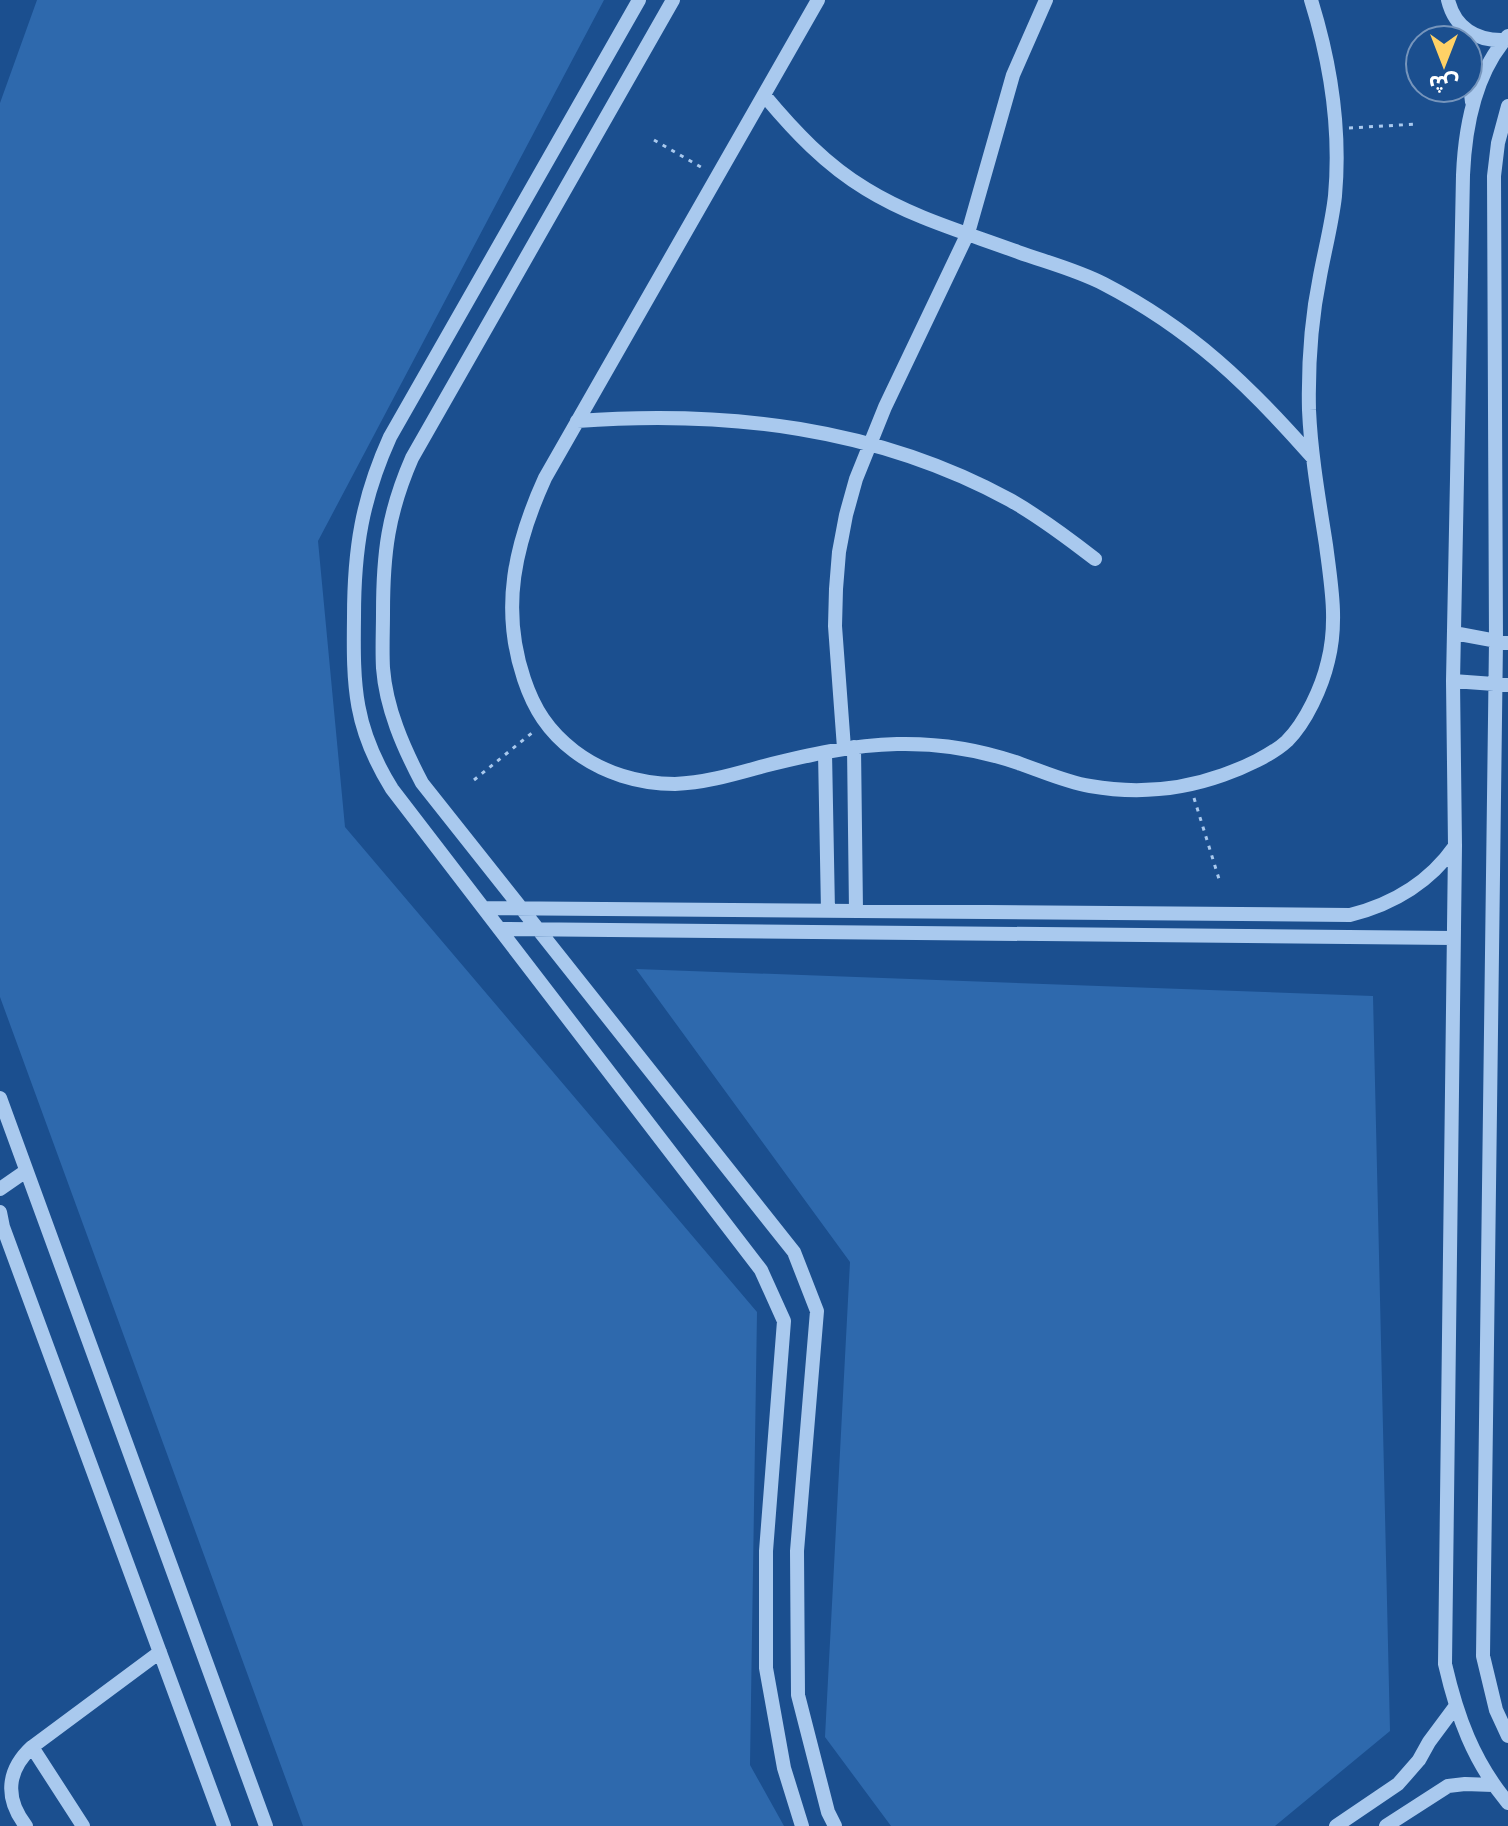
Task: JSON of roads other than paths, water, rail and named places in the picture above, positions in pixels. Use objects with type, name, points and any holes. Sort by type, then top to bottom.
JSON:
[{"type":"street","points":[[639,0],[390,437],[372,482],[359,532],[354,588],[353,669],[364,733],[392,789],[761,1270],[784,1321],[766,1551],[766,1668],[784,1768],[802,1826]]},
{"type":"street","points":[[673,0],[412,458],[387,532],[383,584],[383,669],[393,716],[422,783],[794,1252],[817,1311],[797,1551],[798,1695],[828,1812],[835,1826]]},
{"type":"street","points":[[818,0],[545,478],[521,541],[513,581],[512,633],[532,703],[544,723],[565,744],[585,759],[619,775],[655,783],[680,784],[825,752],[896,744],[980,752],[1087,786],[1122,790],[1157,789],[1190,785],[1226,774],[1257,760],[1286,741],[1304,717],[1318,690],[1328,661],[1333,631],[1334,601],[1313,458],[1309,367],[1313,321],[1335,195],[1337,154],[1330,72],[1311,0]]},
{"type":"street","points":[[856,911],[849,748],[835,626],[839,552],[846,515],[856,479],[885,407],[968,233],[1013,75],[1046,0]]},
{"type":"street","points":[[1448,0],[1458,24]]},
{"type":"street","points":[[1484,39],[1506,38]]},
{"type":"street","points":[[1484,76],[1506,38]]},
{"type":"street","points":[[764,95],[794,130],[828,162],[866,189],[907,211],[1101,282],[1149,309],[1195,340],[1237,376],[1313,458]]},
{"type":"street","points":[[1472,104],[1465,139],[1463,175],[1453,681],[1455,846],[1445,1664],[1455,1707],[1471,1747],[1493,1785],[1508,1803]]},
{"type":"street","points":[[1508,106],[1498,143],[1494,176],[1502,685],[1483,1656],[1496,1710],[1508,1736]]},
{"type":"street","points":[[577,421],[663,417],[725,419],[798,429],[870,445],[919,459],[1012,501],[1055,528],[1095,559]]},
{"type":"street","points":[[1454,633],[1502,642]]},
{"type":"street","points":[[1453,681],[1502,685]]},
{"type":"street","points":[[825,752],[828,911]]},
{"type":"street","points":[[484,908],[1350,915],[1382,906],[1412,890],[1436,870],[1455,846]]},
{"type":"street","points":[[500,929],[1453,938]]},
{"type":"street","points":[[0,1098],[266,1826]]},
{"type":"street","points":[[0,1189],[26,1171]]},
{"type":"street","points":[[1,1223],[224,1826]]},
{"type":"street","points":[[26,1826],[13,1806],[11,1789],[13,1772],[21,1757],[160,1652]]},
{"type":"street","points":[[1336,1826],[1398,1784],[1419,1760],[1455,1707]]},
{"type":"street","points":[[32,1747],[83,1826]]},
{"type":"street","points":[[1386,1826],[1448,1786],[1493,1785]]}]
